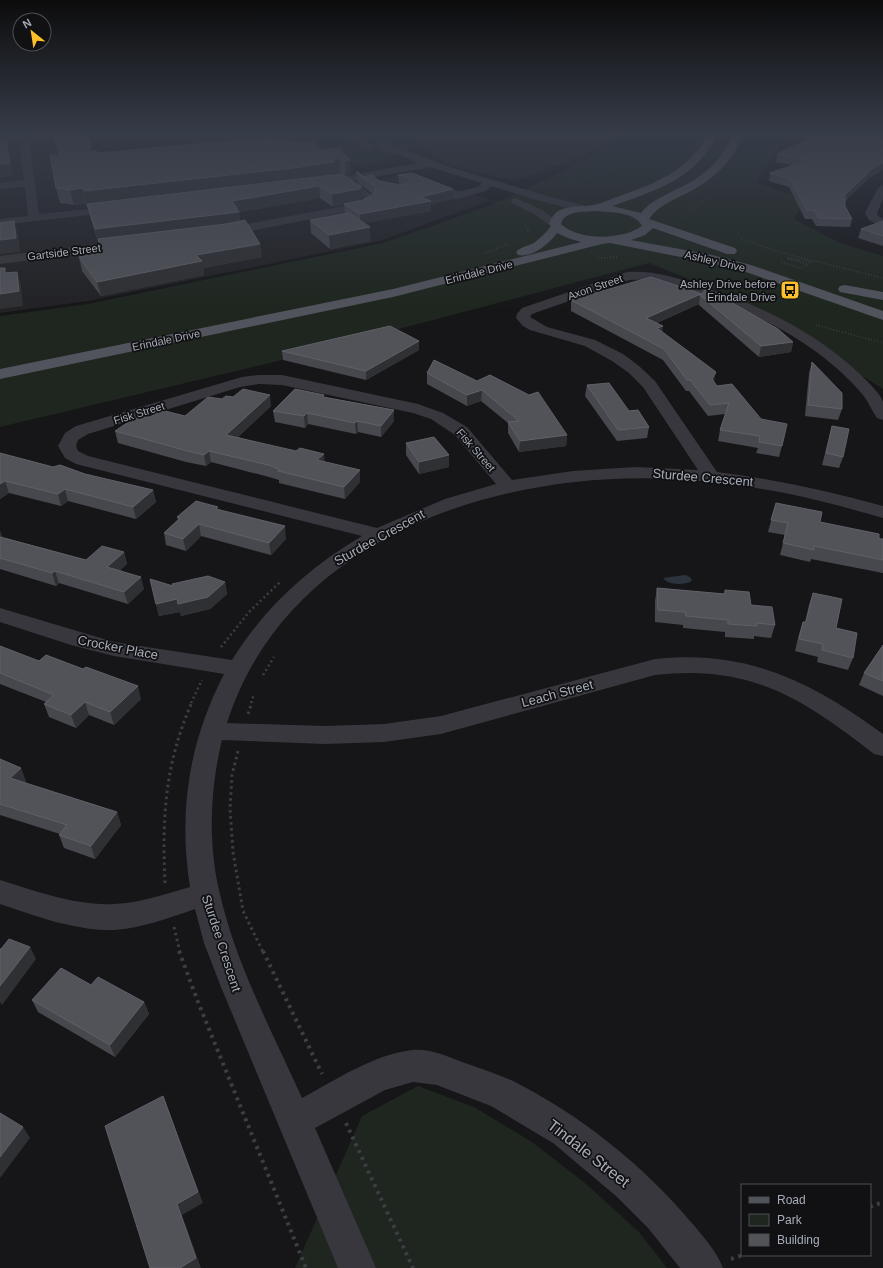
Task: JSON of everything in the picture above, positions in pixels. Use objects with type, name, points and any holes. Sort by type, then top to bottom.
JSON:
[{"type":"main road","points":[[589,208],[641,191]]},
{"type":"main road","points":[[607,240],[636,236],[644,232],[648,227],[645,221],[653,205],[683,191]]},
{"type":"main road","name":"Ashley Drive","points":[[589,208],[623,211],[645,221],[814,279]]},
{"type":"main road","name":"Erindale Drive","points":[[333,305],[472,268],[526,251],[539,246],[548,239],[555,225],[555,220],[559,216],[566,212],[589,208]]},
{"type":"main road","name":"Ashley Drive","points":[[555,225],[570,235],[607,240],[712,259],[747,268],[883,316]]},
{"type":"main road","name":"Erindale Drive","points":[[0,374],[409,289],[607,240]]},
{"type":"main road","points":[[883,296],[839,287],[883,303]]},
{"type":"street","points":[[30,191],[33,217]]},
{"type":"street","points":[[205,235],[308,218],[363,206],[368,204],[371,199],[360,191]]},
{"type":"street","points":[[440,191],[455,200],[475,191]]},
{"type":"street","points":[[496,191],[538,212],[555,225]]},
{"type":"street","points":[[508,191],[589,208]]},
{"type":"street","points":[[881,191],[871,213],[873,218],[883,224]]},
{"type":"street","points":[[363,193],[376,192]]},
{"type":"street","points":[[0,222],[130,206]]},
{"type":"street","points":[[0,218],[33,217]]},
{"type":"street","name":"Gartside Street","points":[[0,260],[143,243]]},
{"type":"street","name":"Axon Street","points":[[711,476],[648,384],[637,371],[621,359],[601,348],[579,339],[539,329],[528,324],[524,318],[524,314],[528,310],[627,276],[641,274],[661,277],[713,294],[746,307],[793,330],[821,348],[846,368],[866,389],[883,415]]},
{"type":"street","name":"Fisk Street","points":[[378,534],[82,460],[71,454],[67,446],[71,437],[82,430],[236,383],[266,379],[282,380],[408,406],[437,416],[461,431],[508,487]]},
{"type":"street","name":"Sturdee Crescent","points":[[357,1268],[231,976],[205,894],[199,827],[201,786],[211,731],[238,669],[266,625],[290,597],[327,566],[378,534],[456,500],[543,479],[592,474],[643,472],[711,476],[781,486],[818,494],[883,512]]},
{"type":"street","name":"Crocker Place","points":[[0,615],[79,640],[114,649],[238,669]]},
{"type":"street","name":"Leach Street","points":[[211,731],[325,735],[384,733],[440,725],[654,667],[688,664],[730,668],[782,684],[827,706],[883,747]]},
{"type":"street","points":[[0,892],[65,912],[81,915],[114,917],[148,911],[205,894]]},
{"type":"street","name":"Tindale Street","points":[[294,1121],[379,1075],[413,1066],[437,1070],[501,1093],[565,1130],[634,1188],[661,1215],[704,1268]]},
{"type":"path","points":[[734,236],[813,261],[883,278]]},
{"type":"path","points":[[778,261],[801,268],[808,265],[787,258],[811,262],[813,261]]},
{"type":"path","points":[[871,1207],[883,1202]]},
{"type":"shaded area","points":[[0,191],[108,191],[117,216],[313,191],[462,191],[491,200],[380,241],[88,301],[0,313]]},
{"type":"shaded area","points":[[685,575],[690,577],[692,580],[683,584],[668,582],[663,578]]},
{"type":"green space","points":[[521,191],[781,191],[806,200],[794,219],[840,243],[883,256],[883,389],[741,300],[649,263],[266,364],[0,427],[0,316],[88,304],[383,243],[492,205]]},
{"type":"green space","points":[[418,1086],[474,1107],[532,1142],[585,1183],[639,1232],[667,1268],[295,1268],[362,1116]]},
{"type":"building","points":[[196,191],[289,191],[232,201],[239,212],[95,229],[87,204]]},
{"type":"building","points":[[327,191],[347,191],[332,194]]},
{"type":"building","points":[[444,191],[421,197],[431,201],[360,214],[344,204],[363,200],[376,192]]},
{"type":"building","points":[[797,191],[849,191],[845,195],[845,206],[852,219],[818,218],[815,211],[807,210]]},
{"type":"building","points":[[349,213],[370,227],[329,235],[310,220]]},
{"type":"building","points":[[245,220],[260,244],[196,255],[202,261],[97,282],[79,257],[102,252],[98,239],[226,224]]},
{"type":"building","points":[[14,221],[16,238],[0,240],[0,223]]},
{"type":"building","points":[[883,221],[883,236],[861,229]]},
{"type":"building","points":[[0,268],[5,268],[5,273],[17,272],[19,291],[0,294]]},
{"type":"building","points":[[651,277],[702,294],[706,288],[778,329],[793,342],[761,346],[700,295],[701,294],[646,318],[663,326],[657,328],[716,372],[712,379],[717,386],[732,384],[761,419],[787,424],[782,446],[759,442],[760,436],[720,430],[729,403],[710,405],[690,380],[687,380],[664,349],[571,300]]},
{"type":"building","points":[[390,326],[419,341],[366,371],[282,351]]},
{"type":"building","points":[[434,360],[477,381],[490,375],[529,395],[538,392],[567,435],[520,441],[508,422],[519,421],[482,390],[467,395],[427,373]]},
{"type":"building","points":[[812,362],[842,393],[842,409],[808,405]]},
{"type":"building","points":[[609,383],[629,411],[638,410],[649,427],[618,430],[587,385]]},
{"type":"building","points":[[243,389],[270,395],[226,435],[296,451],[300,448],[324,454],[317,460],[360,470],[344,487],[278,471],[279,469],[268,465],[209,451],[204,455],[115,431],[139,415],[150,417],[161,410],[185,416],[208,397],[222,399],[226,396],[233,397]]},
{"type":"building","points":[[295,389],[324,395],[323,397],[394,410],[381,426],[357,421],[355,423],[307,413],[304,416],[273,411]]},
{"type":"building","points":[[832,426],[849,429],[843,457],[826,453]]},
{"type":"building","points":[[434,437],[449,455],[419,462],[406,443]]},
{"type":"building","points":[[0,453],[53,467],[60,465],[85,474],[153,490],[133,507],[65,489],[58,494],[5,481],[0,484]]},
{"type":"building","points":[[196,501],[218,507],[216,509],[285,526],[269,543],[199,524],[183,539],[164,533],[180,518],[177,517]]},
{"type":"building","points":[[776,503],[822,512],[820,522],[879,534],[879,539],[883,539],[883,560],[814,546],[814,550],[783,543],[788,523],[771,520]]},
{"type":"building","points":[[0,537],[86,560],[102,546],[124,552],[107,567],[141,577],[124,592],[55,571],[52,573],[0,558]]},
{"type":"building","points":[[208,576],[225,582],[208,597],[178,604],[177,599],[156,604],[150,579],[173,586],[172,584]]},
{"type":"building","points":[[657,588],[725,594],[725,590],[749,592],[751,605],[772,607],[775,625],[757,623],[757,626],[728,624],[728,620],[686,616],[685,612],[658,610]]},
{"type":"building","points":[[813,593],[842,599],[836,628],[857,633],[853,658],[822,650],[823,644],[799,639],[803,622],[806,622]]},
{"type":"building","points":[[883,645],[883,681],[864,673]]},
{"type":"building","points":[[0,646],[39,661],[46,655],[83,669],[86,667],[138,686],[110,712],[85,702],[71,715],[44,704],[54,695],[0,673]]},
{"type":"building","points":[[0,759],[21,768],[10,778],[117,812],[91,846],[59,835],[67,825],[0,804]]},
{"type":"building","points":[[9,939],[30,947],[0,986],[0,949]]},
{"type":"building","points":[[61,968],[91,985],[98,977],[144,1002],[110,1045],[32,1000]]},
{"type":"building","points":[[163,1096],[198,1192],[177,1204],[196,1258],[180,1268],[150,1268],[105,1126]]},
{"type":"building","points":[[0,1113],[23,1127],[0,1157]]},
{"type":"place","name":"Ashley Drive before Erindale Drive","points":[[790,290]]}]
